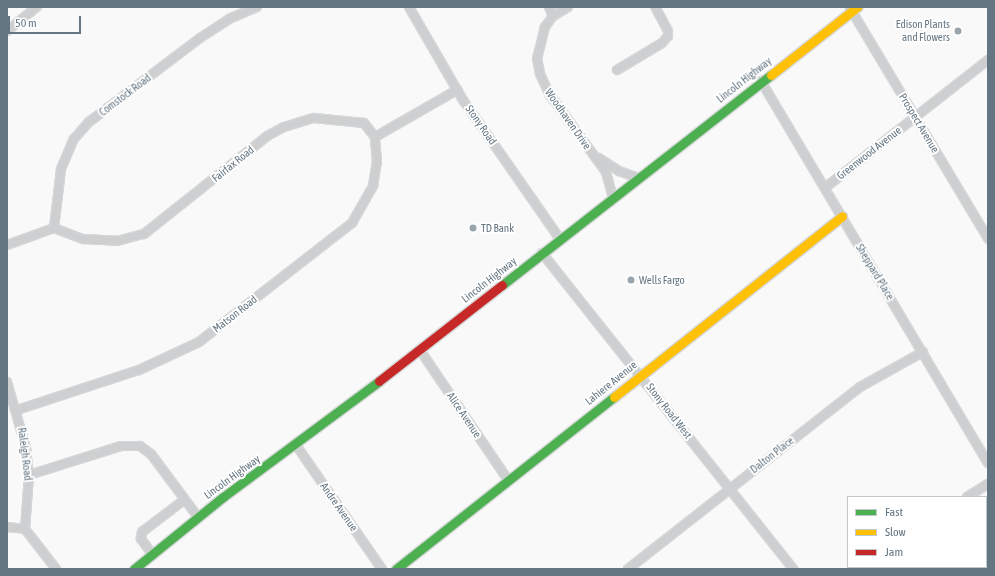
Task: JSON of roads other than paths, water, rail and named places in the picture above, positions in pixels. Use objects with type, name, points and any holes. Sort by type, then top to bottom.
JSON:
[{"type":"main road","name":"Lincoln Highway","points":[[134,569],[198,517],[296,445],[420,350],[853,8]]},
{"type":"main road","name":"Lahiere Avenue","points":[[396,569],[842,216]]},
{"type":"street","points":[[7,31],[37,7]]},
{"type":"street","name":"Comstock Road","points":[[54,228],[61,169],[74,139],[88,122],[200,38],[231,18],[257,7]]},
{"type":"street","name":"Stony Road","points":[[409,7],[457,90],[560,239]]},
{"type":"street","points":[[549,7],[553,16]]},
{"type":"street","name":"Woodhaven Drive","points":[[568,7],[553,16],[545,27],[539,43],[537,58],[540,74],[550,95],[606,172],[613,198]]},
{"type":"street","points":[[617,70],[662,43],[668,36],[668,31],[655,7]]},
{"type":"street","name":"Prospect Avenue","points":[[853,8],[988,239]]},
{"type":"street","name":"Greenwood Avenue","points":[[826,187],[988,60]]},
{"type":"street","name":"Sheppard Place","points":[[761,81],[826,187],[988,463]]},
{"type":"street","points":[[375,136],[457,90]]},
{"type":"street","name":"Fairfax Road","points":[[54,228],[83,239],[118,241],[144,234],[267,136],[284,127],[314,118],[364,124],[375,136]]},
{"type":"street","name":"Matson Road","points":[[17,410],[139,370],[199,342],[352,223],[373,186],[377,162],[375,136]]},
{"type":"street","points":[[593,154],[619,172],[638,178]]},
{"type":"street","points":[[7,245],[54,228]]},
{"type":"street","name":"Stony Road West","points":[[542,254],[640,375],[793,569]]},
{"type":"street","name":"Alice Avenue","points":[[420,350],[508,480]]},
{"type":"street","name":"Dalton Place","points":[[628,569],[860,388],[923,352]]},
{"type":"street","name":"Raleigh Road","points":[[7,382],[17,410],[29,476],[25,529]]},
{"type":"street","points":[[29,476],[132,444],[140,446],[151,454],[198,517]]},
{"type":"street","name":"Andre Avenue","points":[[296,445],[382,569]]},
{"type":"street","points":[[968,496],[988,484]]},
{"type":"street","points":[[152,554],[142,539],[142,532],[184,500]]},
{"type":"street","points":[[7,527],[25,529],[56,569]]},
{"type":"place","name":"Edison Plants and Flowers","points":[[958,31]]},
{"type":"place","name":"TD Bank","points":[[473,228]]},
{"type":"place","name":"Wells Fargo","points":[[631,280]]}]
